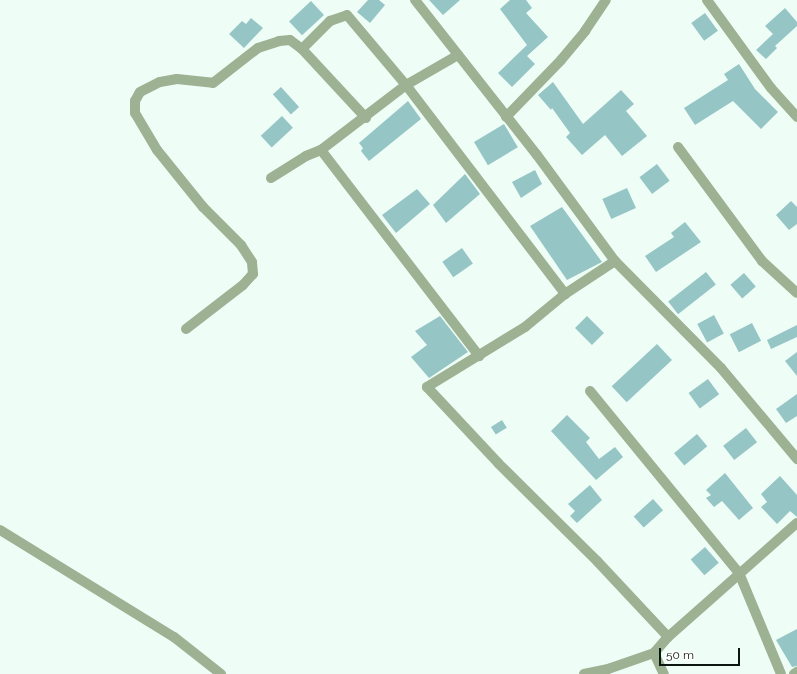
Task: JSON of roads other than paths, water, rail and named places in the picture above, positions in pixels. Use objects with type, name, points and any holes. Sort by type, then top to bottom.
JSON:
[{"type":"street","points":[[415,0],[615,261],[721,368],[797,459]]},
{"type":"street","points":[[506,117],[561,60],[585,31],[606,0]]},
{"type":"street","points":[[707,0],[771,88],[797,117]]},
{"type":"street","points":[[302,49],[330,21],[347,15],[406,85],[565,294]]},
{"type":"street","points":[[186,329],[243,285],[253,274],[252,262],[241,245],[203,207],[157,150],[136,113],[135,101],[140,92],[160,82],[177,79],[213,83],[258,48],[279,41],[290,40],[302,49],[366,118]]},
{"type":"street","points":[[271,178],[306,156],[321,150],[366,118],[406,85],[458,55]]},
{"type":"street","points":[[678,147],[762,261],[797,293]]},
{"type":"street","points":[[321,150],[479,356]]},
{"type":"street","points":[[615,261],[565,294],[525,327],[428,387],[498,463],[597,561],[668,637]]},
{"type":"street","points":[[590,391],[739,573],[781,674]]},
{"type":"street","points":[[584,674],[608,669],[654,653],[668,637],[797,523]]},
{"type":"street","points":[[0,530],[174,637],[221,674]]},
{"type":"street","points":[[654,653],[664,674]]}]
